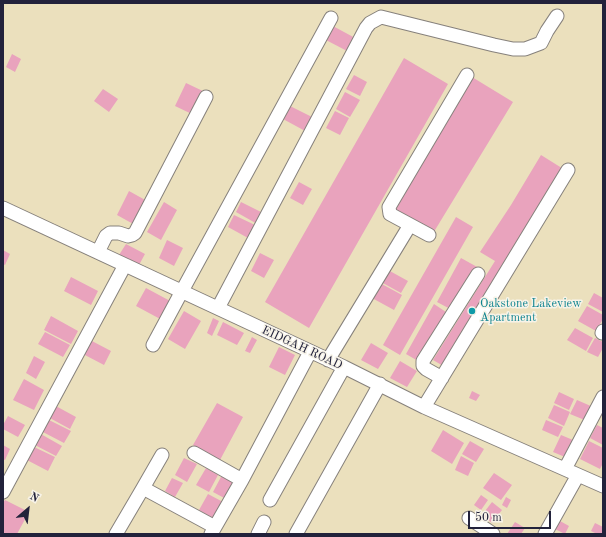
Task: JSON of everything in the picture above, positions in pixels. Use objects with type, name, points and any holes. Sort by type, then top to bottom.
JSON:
[{"type":"street","points":[[218,308],[370,23],[381,18],[513,49],[526,48],[541,43],[557,16]]},
{"type":"street","points":[[153,345],[331,18]]},
{"type":"street","points":[[428,236],[390,214],[389,207],[467,75]]},
{"type":"street","points":[[98,252],[106,236],[119,233],[128,236],[135,233],[206,97]]},
{"type":"street","points":[[424,407],[568,170]]},
{"type":"street","name":"EIDGAH ROAD","points":[[3,208],[380,384],[424,407],[603,486]]},
{"type":"street","points":[[328,360],[410,225]]},
{"type":"street","points":[[3,492],[125,265]]},
{"type":"street","points":[[442,378],[423,366],[423,361],[478,274]]},
{"type":"street","points":[[143,488],[213,530],[242,480],[310,352]]},
{"type":"street","points":[[270,500],[344,367]]},
{"type":"street","points":[[296,534],[380,384]]},
{"type":"street","points":[[566,469],[603,397]]},
{"type":"street","points":[[194,453],[242,480]]},
{"type":"street","points":[[116,534],[162,455]]},
{"type":"street","points":[[545,534],[578,475]]},
{"type":"street","points":[[469,518],[493,534]]},
{"type":"street","points":[[258,534],[264,522]]},
{"type":"building","points":[[331,25],[357,39],[349,52],[324,39]]},
{"type":"building","points":[[12,54],[21,59],[15,72],[6,67]]},
{"type":"building","points":[[404,58],[448,84],[309,328],[265,302]]},
{"type":"building","points":[[354,75],[367,82],[360,96],[346,89]]},
{"type":"building","points":[[472,77],[513,102],[432,235],[391,209]]},
{"type":"building","points":[[186,83],[207,93],[196,116],[175,106]]},
{"type":"building","points":[[103,89],[118,99],[109,112],[94,101]]},
{"type":"building","points":[[345,92],[360,100],[350,117],[336,109]]},
{"type":"building","points":[[290,106],[314,118],[307,132],[283,119]]},
{"type":"building","points":[[335,111],[349,118],[340,135],[326,128]]},
{"type":"building","name":"Oakstone Lakeview Apartment","points":[[541,155],[565,170],[445,367],[433,360],[495,261],[480,252],[511,205]]},
{"type":"building","points":[[299,182],[312,189],[303,205],[290,198]]},
{"type":"building","points":[[129,191],[147,201],[135,225],[117,215]]},
{"type":"building","points":[[164,202],[177,210],[161,240],[147,232]]},
{"type":"building","points":[[241,202],[265,214],[259,225],[236,212]]},
{"type":"building","points":[[234,215],[255,225],[248,238],[228,227]]},
{"type":"building","points":[[456,217],[473,227],[400,355],[383,345]]},
{"type":"building","points":[[167,240],[183,248],[174,266],[159,258]]},
{"type":"building","points":[[126,244],[145,254],[139,265],[119,255]]},
{"type":"building","points":[[3,250],[10,254],[5,265],[3,264]]},
{"type":"building","points":[[260,253],[274,260],[264,278],[251,271]]},
{"type":"building","points":[[461,258],[479,268],[454,311],[437,302]]},
{"type":"building","points":[[388,270],[408,281],[401,293],[381,282]]},
{"type":"building","points":[[71,277],[98,291],[91,305],[64,291]]},
{"type":"building","points":[[380,283],[402,295],[394,310],[372,298]]},
{"type":"building","points":[[146,288],[172,302],[162,320],[136,306]]},
{"type":"building","points":[[594,293],[603,298],[603,312],[588,304]]},
{"type":"building","points":[[434,304],[446,312],[418,361],[406,354]]},
{"type":"building","points":[[587,306],[603,315],[603,319],[596,331],[578,321]]},
{"type":"building","points":[[184,311],[201,321],[185,349],[168,339]]},
{"type":"building","points":[[51,316],[78,331],[71,344],[44,330]]},
{"type":"building","points":[[213,318],[219,321],[212,336],[207,333]]},
{"type":"building","points":[[223,322],[244,333],[237,345],[217,335]]},
{"type":"building","points":[[575,328],[593,338],[586,351],[567,340]]},
{"type":"building","points":[[45,332],[70,345],[63,357],[38,344]]},
{"type":"building","points":[[252,337],[257,340],[250,353],[245,351]]},
{"type":"building","points":[[595,338],[603,342],[603,348],[598,357],[587,352]]},
{"type":"building","points":[[90,340],[111,351],[104,365],[83,354]]},
{"type":"building","points":[[371,343],[388,353],[378,369],[361,360]]},
{"type":"building","points":[[279,347],[295,355],[285,375],[269,367]]},
{"type":"building","points":[[34,356],[45,362],[36,379],[26,373]]},
{"type":"building","points":[[400,361],[417,371],[407,387],[390,378]]},
{"type":"building","points":[[24,379],[44,390],[34,410],[13,400]]},
{"type":"building","points":[[472,391],[480,395],[476,401],[469,398]]},
{"type":"building","points":[[559,392],[574,399],[569,410],[554,403]]},
{"type":"building","points":[[577,400],[593,407],[587,421],[570,414]]},
{"type":"building","points":[[217,403],[243,417],[220,460],[193,445]]},
{"type":"building","points":[[54,405],[76,417],[70,429],[48,417]]},
{"type":"building","points":[[554,405],[570,412],[564,426],[548,418]]},
{"type":"building","points":[[8,416],[25,425],[18,437],[3,429],[3,425]]},
{"type":"building","points":[[47,419],[71,431],[64,443],[41,431]]},
{"type":"building","points":[[546,420],[563,427],[558,437],[542,430]]},
{"type":"building","points":[[597,425],[603,428],[603,445],[590,438]]},
{"type":"building","points":[[443,430],[464,443],[452,464],[431,451]]},
{"type":"building","points":[[39,433],[62,446],[56,456],[33,444]]},
{"type":"building","points":[[561,435],[573,440],[565,457],[553,452]]},
{"type":"building","points":[[470,441],[484,449],[476,462],[462,454]]},
{"type":"building","points":[[589,441],[603,448],[603,463],[600,469],[580,459]]},
{"type":"building","points":[[3,445],[10,449],[5,460],[3,459]]},
{"type":"building","points":[[32,446],[55,457],[48,471],[25,459]]},
{"type":"building","points":[[461,456],[474,463],[468,476],[455,470]]},
{"type":"building","points":[[184,458],[197,464],[187,482],[175,475]]},
{"type":"building","points":[[206,468],[218,475],[209,492],[196,485]]},
{"type":"building","points":[[494,473],[512,485],[501,500],[483,488]]},
{"type":"building","points":[[222,475],[236,482],[226,499],[213,492]]},
{"type":"building","points":[[172,478],[183,483],[175,497],[165,491]]},
{"type":"building","points":[[208,494],[223,502],[214,519],[199,510]]},
{"type":"building","points":[[481,495],[488,500],[481,510],[474,505]]},
{"type":"building","points":[[506,497],[511,500],[507,508],[502,505]]},
{"type":"building","points":[[5,500],[29,512],[17,534],[3,533],[3,503]]},
{"type":"building","points":[[492,502],[502,510],[492,523],[482,515]]},
{"type":"building","points":[[560,521],[569,526],[565,534],[555,529]]},
{"type":"building","points":[[515,522],[525,528],[521,534],[507,534]]},
{"type":"building","points":[[595,523],[603,527],[603,534],[597,534],[591,531]]},
{"type":"place","name":"Oakstone Lakeview Apartment","points":[[472,311]]}]
